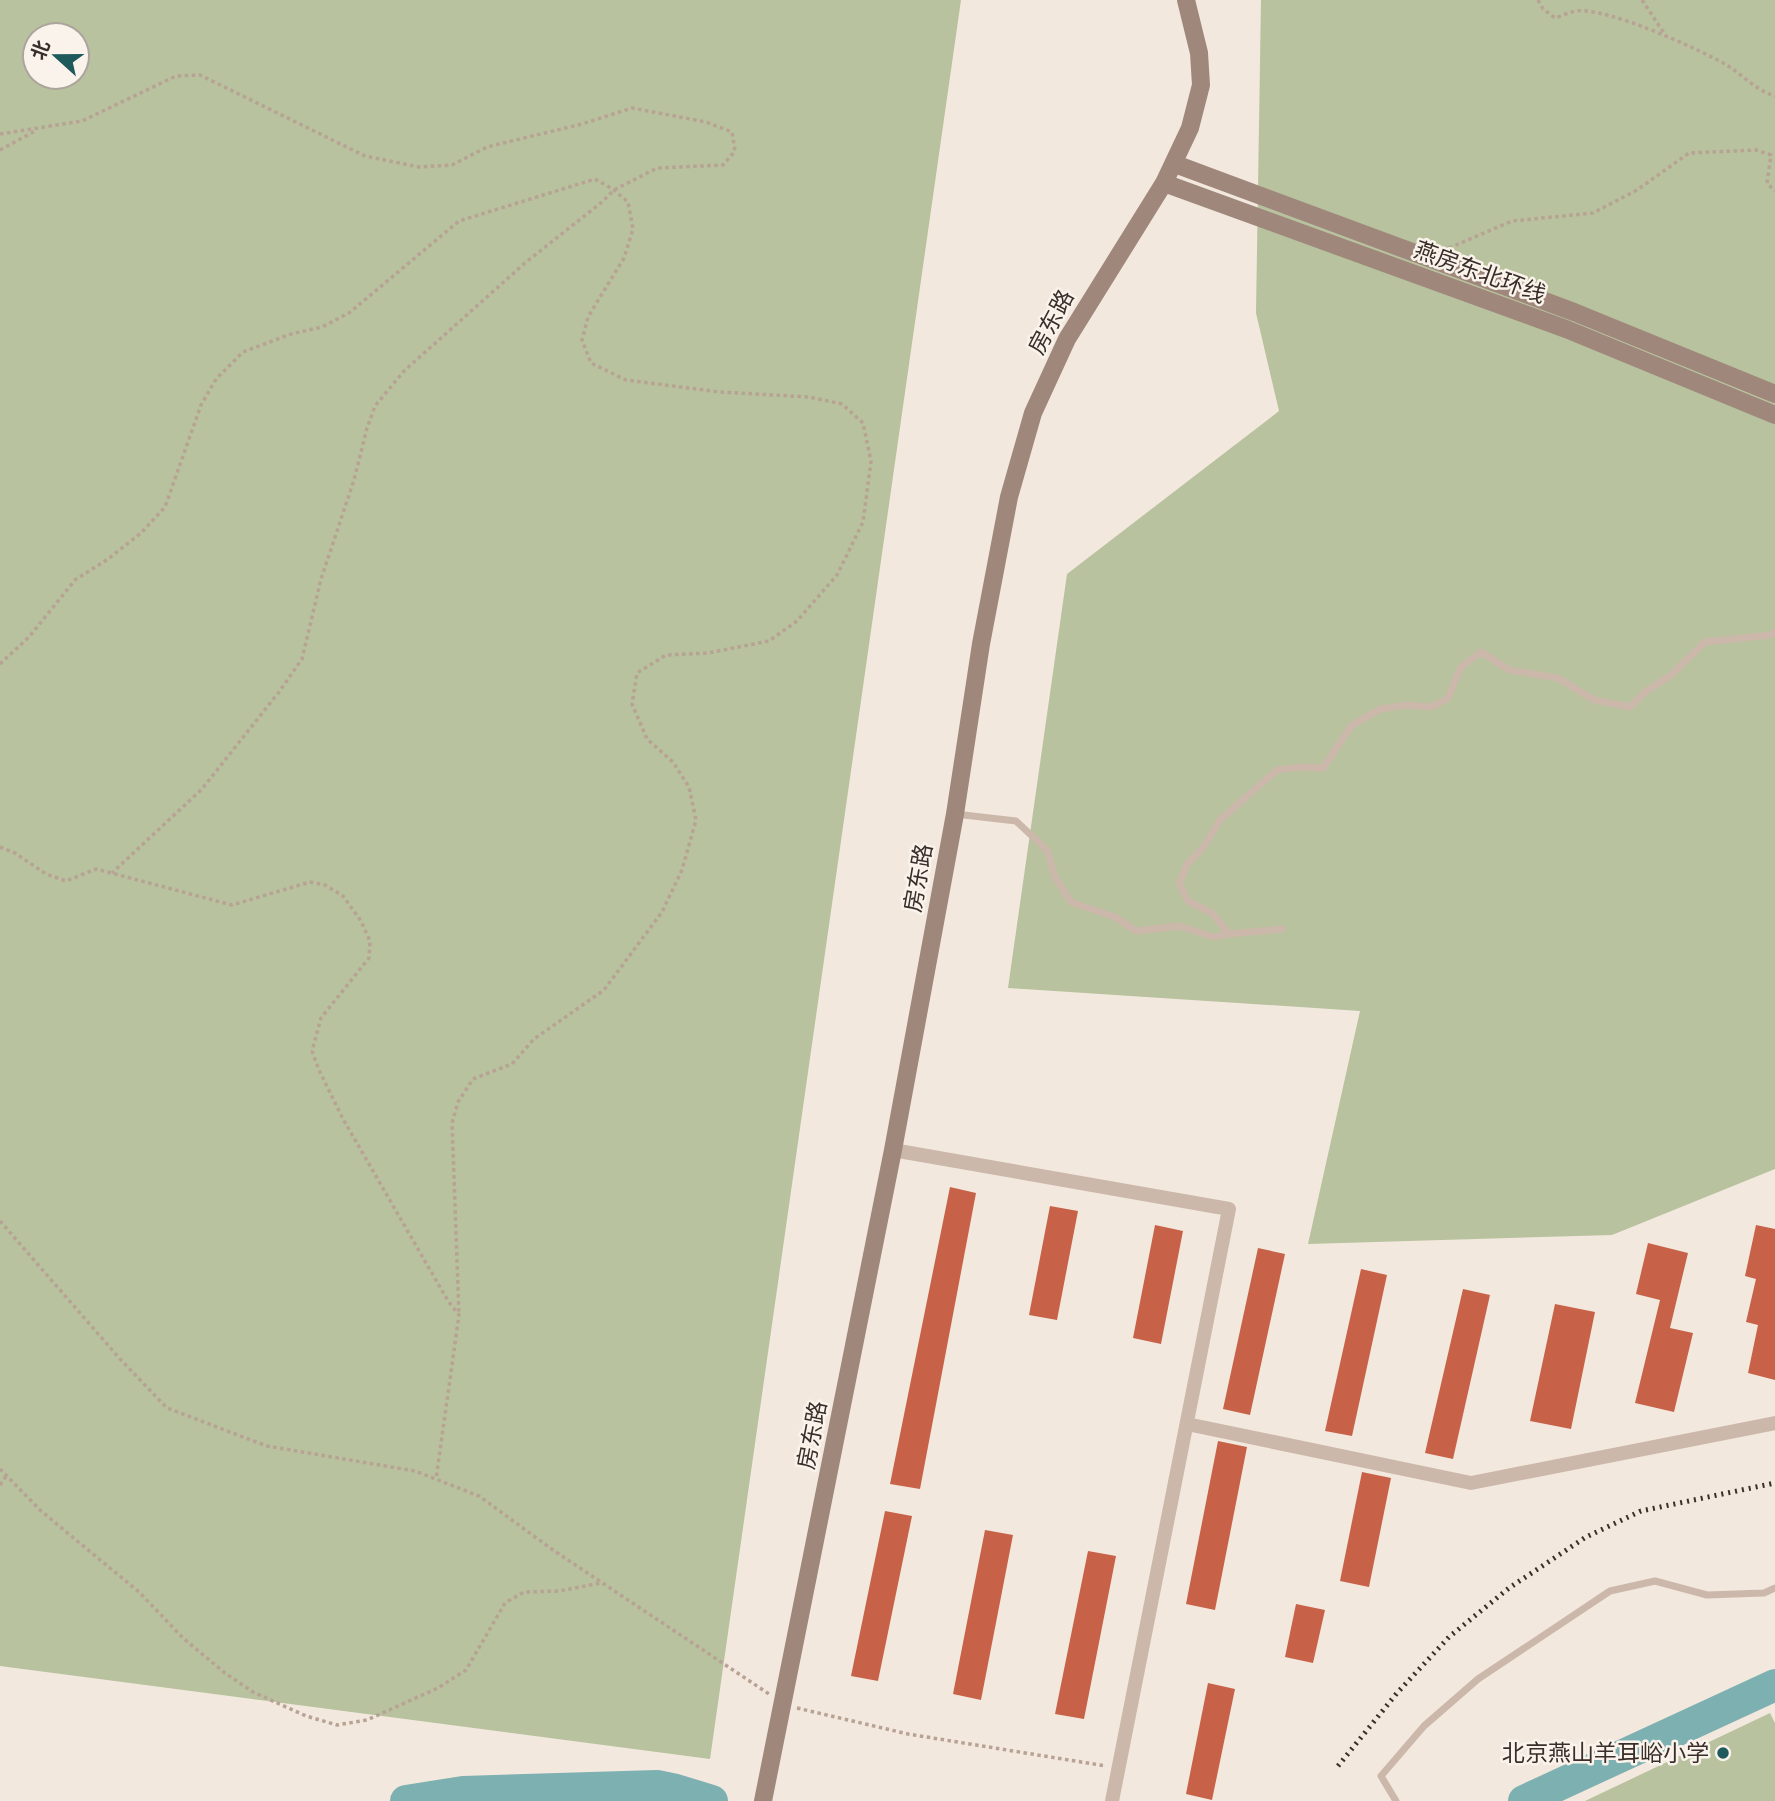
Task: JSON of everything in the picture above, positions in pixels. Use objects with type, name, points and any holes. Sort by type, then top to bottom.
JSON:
[{"type":"main road","name":"房东路","points":[[765,1793],[893,1150],[1009,498],[1033,413],[1067,338],[1164,183],[1191,128],[1201,85],[1199,53],[1186,0]]},
{"type":"main road","name":"燕房东北环线","points":[[1175,164],[1574,312],[1775,394]]},
{"type":"main road","name":"燕房东北环线","points":[[1164,183],[1566,329],[1775,415]]},
{"type":"street","points":[[893,1150],[1229,1209],[1112,1801]]},
{"type":"street","points":[[1187,1424],[1471,1483],[1775,1423]]},
{"type":"lane","points":[[1229,934],[1212,913],[1188,901],[1179,883],[1188,863],[1202,849],[1220,820],[1277,770],[1323,768],[1351,726],[1380,709],[1406,705],[1432,707],[1448,698],[1461,667],[1481,652],[1509,670],[1558,678],[1594,700],[1630,707],[1645,692],[1671,675],[1705,642],[1770,635],[1775,632]]},
{"type":"lane","points":[[954,814],[1016,821],[1047,850],[1055,877],[1071,902],[1115,917],[1136,931],[1179,926],[1214,937],[1282,929]]},
{"type":"lane","points":[[1396,1801],[1381,1776],[1424,1726],[1479,1679],[1610,1591],[1655,1581],[1707,1595],[1764,1593],[1775,1588]]},
{"type":"path","points":[[1538,0],[1543,9],[1556,18],[1577,10],[1615,17],[1667,37],[1726,64],[1764,92],[1775,96]]},
{"type":"path","points":[[1642,0],[1667,37]]},
{"type":"path","points":[[0,134],[82,121],[176,76],[200,75],[365,156],[419,167],[452,164],[487,147],[582,124],[632,108],[706,122],[732,132],[735,150],[723,165],[657,168],[614,190],[524,263],[404,371],[375,406],[321,579],[302,659],[202,789],[112,873]]},
{"type":"path","points":[[0,150],[38,129]]},
{"type":"path","points":[[1427,257],[1512,221],[1593,213],[1637,190],[1689,153],[1756,150],[1771,155],[1767,183],[1775,191]]},
{"type":"path","points":[[0,664],[29,637],[75,580],[141,533],[165,507],[201,405],[216,379],[243,352],[291,334],[322,327],[349,313],[459,221],[595,179],[628,202],[633,229],[624,258],[588,317],[582,340],[591,363],[626,380],[720,393],[809,397],[842,404],[863,423],[871,461],[863,522],[837,575],[797,621],[769,640],[708,653],[666,654],[637,673],[632,705],[647,739],[673,762],[689,787],[696,820],[682,870],[662,912],[604,990],[534,1038],[512,1063],[473,1079],[458,1102],[452,1123],[458,1315],[436,1479]]},
{"type":"path","points":[[0,847],[15,853],[46,874],[66,881],[96,869],[232,905],[310,882],[325,885],[343,896],[361,921],[370,941],[369,958],[321,1018],[312,1051],[343,1119],[458,1315]]},
{"type":"path","points":[[0,1221],[120,1359],[167,1408],[267,1446],[415,1471],[479,1496],[784,1704],[908,1734],[1118,1769]]},
{"type":"path","points":[[0,1469],[41,1511],[139,1592],[183,1637],[225,1673],[253,1692],[284,1707],[337,1725],[367,1720],[438,1688],[466,1670],[505,1603],[524,1592],[559,1591],[603,1583]]},
{"type":"path","points":[[0,1485],[6,1476]]},
{"type":"green space","points":[[0,0],[961,0],[710,1759],[0,1666]]},
{"type":"green space","points":[[1261,0],[1775,0],[1775,1169],[1612,1235],[1308,1244],[1360,1011],[1008,988],[1067,574],[1279,411],[1256,313]]},
{"type":"green space","name":"北京燕山羊耳峪小学","points":[[1770,1713],[1775,1723],[1775,1801],[1585,1801]]},
{"type":"building","points":[[950,1187],[976,1193],[920,1489],[890,1484]]},
{"type":"building","points":[[1050,1206],[1078,1211],[1057,1320],[1029,1315]]},
{"type":"building","points":[[1155,1225],[1183,1231],[1161,1344],[1133,1338]]},
{"type":"building","points":[[1756,1225],[1775,1229],[1775,1380],[1748,1373],[1758,1325],[1746,1322],[1756,1279],[1745,1276]]},
{"type":"building","points":[[1648,1243],[1688,1253],[1670,1328],[1693,1333],[1674,1412],[1635,1403],[1660,1300],[1636,1294]]},
{"type":"building","points":[[1258,1248],[1285,1254],[1250,1415],[1223,1409]]},
{"type":"building","points":[[1361,1269],[1387,1275],[1352,1436],[1325,1431]]},
{"type":"building","points":[[1463,1289],[1490,1295],[1453,1459],[1425,1453]]},
{"type":"building","points":[[1555,1304],[1595,1312],[1571,1429],[1530,1421]]},
{"type":"building","points":[[1218,1441],[1247,1447],[1215,1610],[1186,1604]]},
{"type":"building","points":[[1362,1472],[1391,1478],[1369,1587],[1340,1581]]},
{"type":"building","points":[[885,1511],[912,1516],[878,1681],[851,1676]]},
{"type":"building","points":[[985,1530],[1013,1535],[981,1700],[953,1694]]},
{"type":"building","points":[[1088,1551],[1116,1556],[1084,1719],[1055,1714]]},
{"type":"building","points":[[1296,1604],[1325,1610],[1313,1663],[1285,1657]]},
{"type":"building","points":[[1208,1683],[1235,1689],[1212,1800],[1186,1794]]},
{"type":"waterway","points":[[1524,1801],[1775,1685]]},
{"type":"waterway","points":[[406,1801],[463,1792],[657,1786],[712,1801]]},
{"type":"railway","points":[[1338,1766],[1397,1693],[1449,1637],[1509,1588],[1586,1537],[1641,1511],[1775,1483]]},
{"type":"place","name":"北京燕山羊耳峪小学","points":[[1723,1753]]}]
